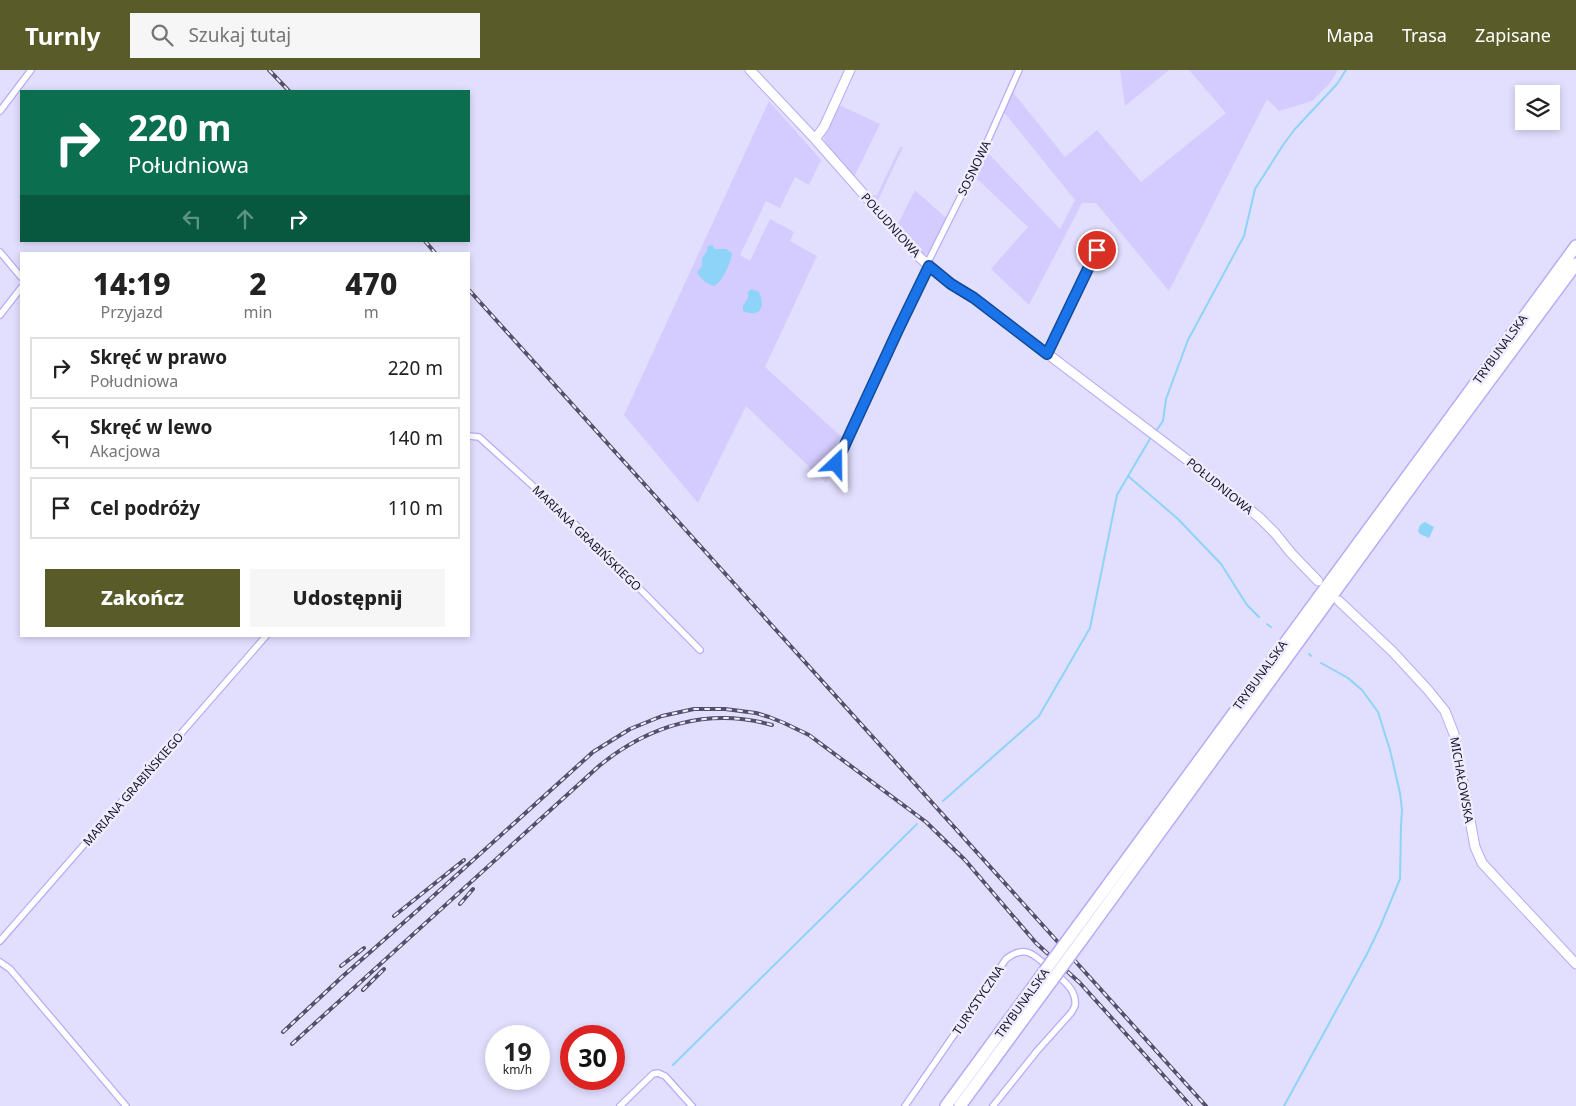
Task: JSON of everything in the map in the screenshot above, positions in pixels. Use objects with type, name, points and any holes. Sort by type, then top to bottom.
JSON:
[{"type":"highway","name":"TRYBUNALSKA","points":[[960,1106],[1084,927],[1576,246]]},
{"type":"highway","name":"TRYBUNALSKA","points":[[1084,927],[1576,264]]},
{"type":"highway","name":"TRYBUNALSKA","points":[[946,1106],[1049,976]]},
{"type":"street","points":[[0,111],[31,70]]},
{"type":"street","name":"POŁUDNIOWA","points":[[750,70],[928,265],[1194,465],[1260,518],[1318,581]]},
{"type":"street","points":[[815,139],[824,127],[850,70]]},
{"type":"street","name":"SOSNOWA","points":[[842,473],[836,464],[980,158],[1019,70]]},
{"type":"street","points":[[1047,354],[1097,250]]},
{"type":"street","points":[[0,252],[20,276]]},
{"type":"street","points":[[0,316],[20,289]]},
{"type":"street","name":"MARIANA GRABIŃSKIEGO","points":[[470,436],[479,437],[586,534],[700,650]]},
{"type":"street","name":"MICHAŁOWSKA","points":[[1339,601],[1393,652],[1445,711],[1454,734],[1475,847],[1482,863],[1576,964]]},
{"type":"street","name":"MARIANA GRABIŃSKIEGO","points":[[0,942],[265,637]]},
{"type":"street","name":"TURYSTYCZNA","points":[[905,1106],[1006,959],[1017,952],[1029,952],[1036,956],[1070,988],[1075,998],[1075,1006],[993,1106]]},
{"type":"street","points":[[0,962],[10,969],[126,1106]]},
{"type":"street","points":[[620,1106],[653,1074],[658,1073],[665,1076],[692,1106]]},
{"type":"shaded area","points":[[1120,70],[1169,70],[1125,106]]},
{"type":"shaded area","points":[[1189,70],[1338,70],[1330,83],[1312,101],[1279,111],[1267,99],[1169,291],[1096,203],[1082,203],[1029,305],[991,269],[1028,227],[972,174],[982,153],[987,152],[1060,229],[1075,200],[1003,111],[1012,91],[1065,157],[1097,130],[1141,182],[1226,113]]},
{"type":"shaded area","points":[[769,101],[821,160],[809,185],[795,177],[780,208],[766,201],[740,255],[750,261],[770,219],[794,232],[790,241],[817,256],[765,367],[846,441],[826,483],[746,406],[698,503],[624,415]]},
{"type":"shaded area","points":[[839,105],[880,124],[854,176],[825,145],[824,134]]},
{"type":"shaded area","points":[[900,147],[903,147],[876,205],[858,181],[872,196],[877,195]]},
{"type":"shaded area","points":[[915,190],[946,218],[931,251],[925,255],[921,254],[879,208],[881,206],[898,224]]},
{"type":"water","points":[[712,245],[715,249],[726,249],[732,253],[726,271],[715,286],[704,281],[697,272],[702,266],[702,258],[708,246]]},
{"type":"water","points":[[751,289],[759,292],[762,302],[760,310],[754,313],[743,311],[743,306],[748,298],[748,292]]},
{"type":"water","points":[[1425,522],[1434,527],[1429,538],[1418,531],[1420,525]]},
{"type":"waterway","points":[[1156,431],[1163,421],[1166,399],[1188,340],[1244,236],[1255,189],[1295,129],[1337,84],[1346,70]]},
{"type":"waterway","points":[[943,801],[1039,716],[1090,628],[1117,495],[1151,437]]},
{"type":"waterway","points":[[1128,476],[1178,519],[1221,564],[1247,605],[1259,617]]},
{"type":"waterway","points":[[1267,624],[1271,627]]},
{"type":"waterway","points":[[1284,1106],[1367,954],[1400,879],[1402,810],[1400,793],[1390,750],[1378,712],[1362,690],[1348,678],[1321,663]]},
{"type":"waterway","points":[[673,1065],[917,824]]},
{"type":"railway","points":[[269,70],[288,90]]},
{"type":"railway","points":[[426,242],[434,252]]},
{"type":"railway","points":[[470,291],[1206,1106]]},
{"type":"railway","points":[[283,1032],[593,752],[630,729],[662,716],[694,709],[725,709],[756,713],[769,717],[809,735],[926,822],[965,860],[1036,943],[1080,983],[1191,1106]]},
{"type":"railway","points":[[292,1044],[599,766],[618,752],[659,730],[703,719],[749,720],[772,725]]},
{"type":"railway","points":[[394,916],[464,860]]},
{"type":"railway","points":[[460,904],[473,889]]},
{"type":"railway","points":[[341,966],[364,948]]},
{"type":"railway","points":[[363,990],[384,969]]},
{"type":"route","points":[[836,464],[929,266],[1047,354],[1097,250]]}]
